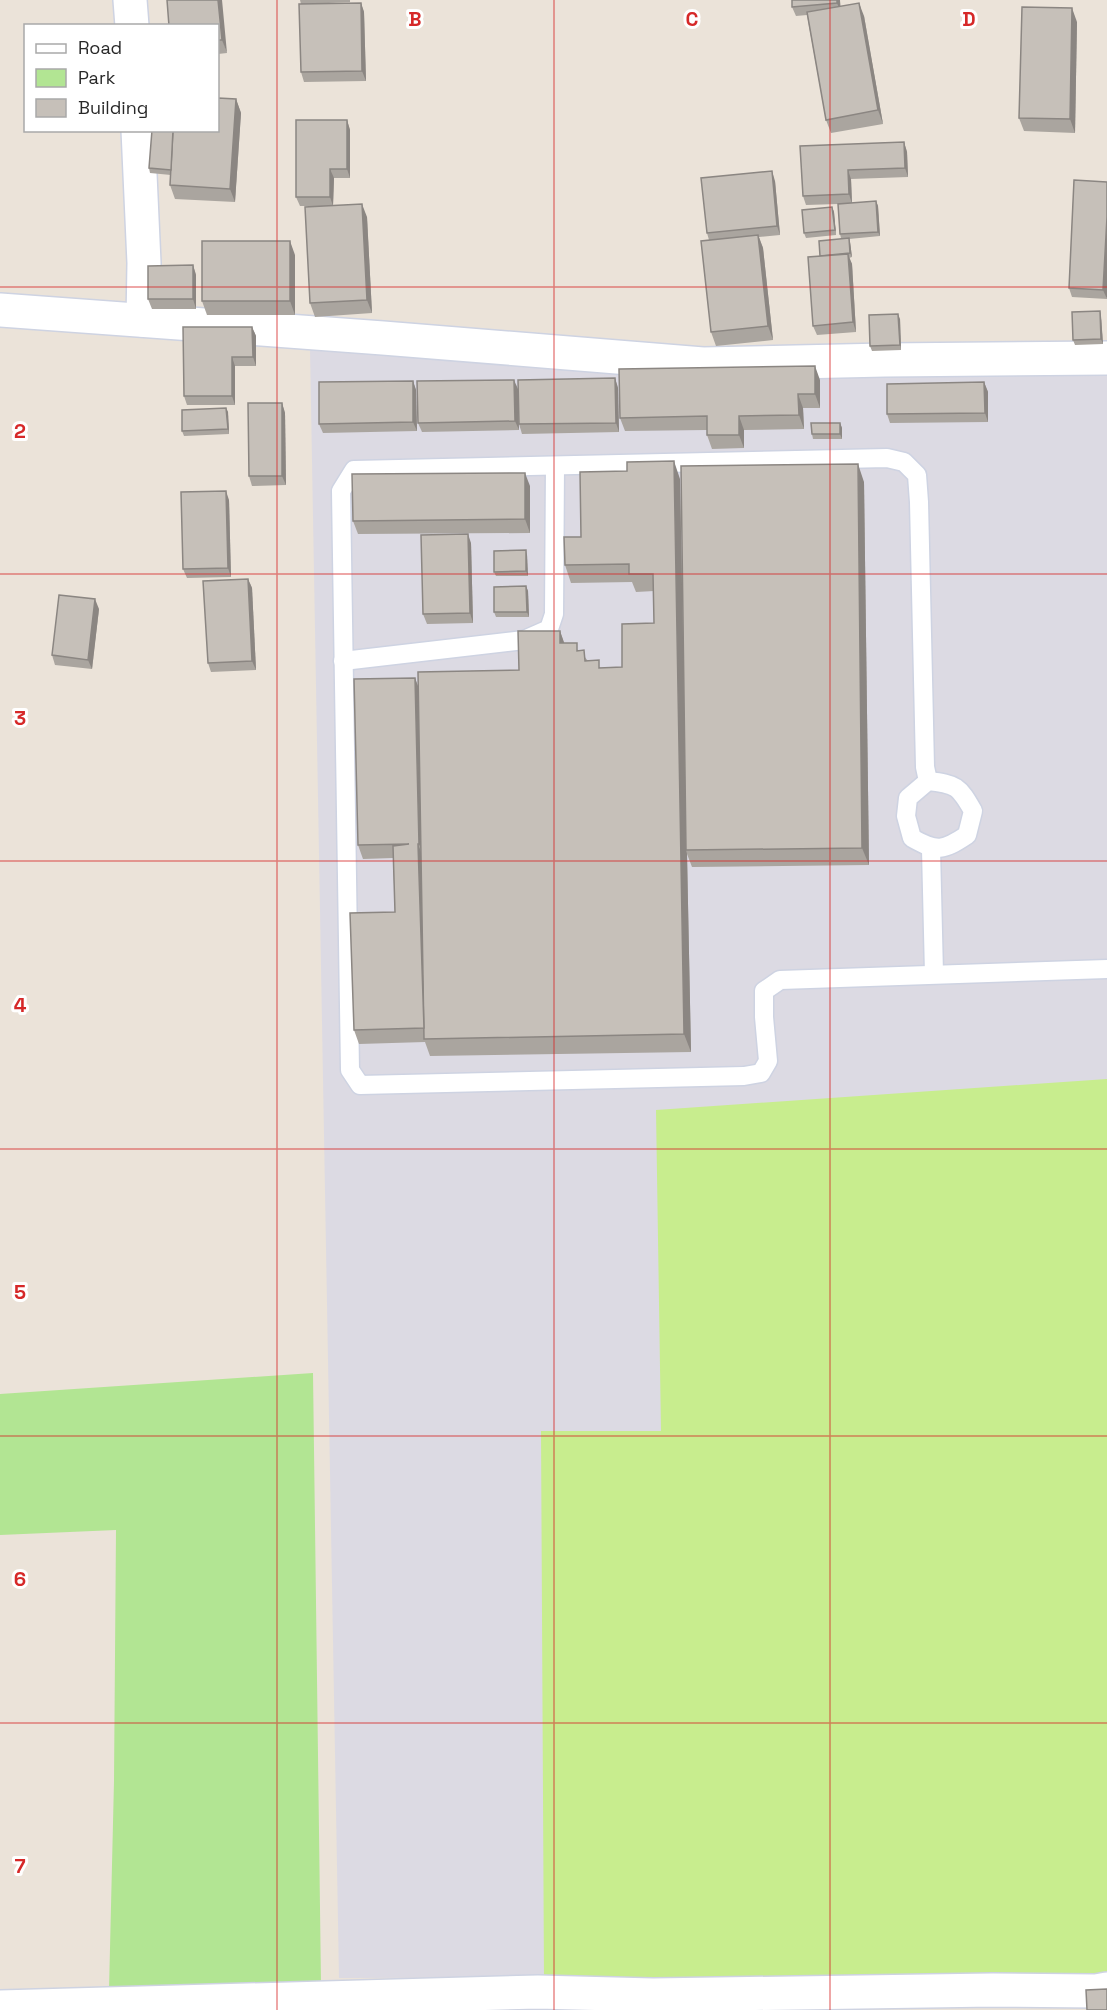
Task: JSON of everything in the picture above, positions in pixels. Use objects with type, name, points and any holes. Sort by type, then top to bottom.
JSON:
[{"type":"street","points":[[130,0],[132,24]]},
{"type":"street","points":[[138,132],[144,263],[143,320]]},
{"type":"street","points":[[0,310],[703,364],[1107,358]]},
{"type":"street","points":[[0,2007],[538,1992],[653,1995],[993,1990],[1096,1991],[1107,1989]]},
{"type":"lane","points":[[928,781],[925,767],[920,502],[917,475],[904,462],[887,458],[354,470],[341,491],[350,1070],[360,1085],[744,1076],[760,1073],[768,1061],[764,992],[780,980],[1107,969]]},
{"type":"lane","points":[[344,661],[524,640],[549,628],[554,614],[555,466]]},
{"type":"lane","points":[[928,781],[946,783],[961,790],[973,810],[967,835],[951,846],[931,849],[912,838],[906,816],[908,798],[928,781]]},
{"type":"lane","points":[[931,849],[934,974]]},
{"type":"shaded area","points":[[310,348],[1107,371],[1107,1976],[339,1978]]},
{"type":"green space","points":[[1107,1079],[1107,1977],[544,1979],[541,1431],[661,1431],[656,1110]]},
{"type":"green space","points":[[313,1373],[321,1984],[109,1990],[114,1781],[116,1530],[0,1535],[0,1394]]},
{"type":"building","points":[[167,0],[218,0],[222,40],[219,40],[219,24],[169,24]]},
{"type":"building","points":[[792,0],[837,0],[837,3],[792,7]]},
{"type":"building","points":[[361,3],[362,71],[301,72],[299,4]]},
{"type":"building","points":[[859,3],[878,110],[826,120],[807,12]]},
{"type":"building","points":[[1022,7],[1072,8],[1070,119],[1019,118]]},
{"type":"building","points":[[219,98],[236,99],[230,189],[170,185],[173,132],[219,132]]},
{"type":"building","points":[[296,120],[347,120],[347,169],[330,169],[330,197],[296,197]]},
{"type":"building","points":[[152,132],[173,132],[171,170],[149,168]]},
{"type":"building","points":[[904,142],[905,168],[848,170],[849,194],[803,196],[800,146]]},
{"type":"building","points":[[772,171],[777,226],[707,233],[701,178]]},
{"type":"building","points":[[1074,180],[1107,182],[1103,290],[1069,288]]},
{"type":"building","points":[[876,201],[878,232],[840,234],[838,204]]},
{"type":"building","points":[[362,204],[367,300],[310,303],[305,207]]},
{"type":"building","points":[[832,207],[835,230],[804,233],[802,210]]},
{"type":"building","points":[[758,235],[768,326],[711,332],[701,241]]},
{"type":"building","points":[[849,238],[850,253],[820,256],[819,241]]},
{"type":"building","points":[[202,241],[290,241],[290,301],[202,301]]},
{"type":"building","points":[[848,254],[853,322],[813,326],[808,257]]},
{"type":"building","points":[[193,265],[193,299],[148,299],[148,266]]},
{"type":"building","points":[[1100,311],[1101,339],[1073,340],[1072,312]]},
{"type":"building","points":[[898,314],[900,345],[870,346],[869,315]]},
{"type":"building","points":[[183,327],[252,327],[253,357],[232,357],[232,396],[184,396]]},
{"type":"building","points":[[815,366],[815,394],[798,394],[799,415],[739,416],[739,435],[707,435],[707,416],[620,418],[619,369]]},
{"type":"building","points":[[615,378],[616,423],[519,424],[518,380]]},
{"type":"building","points":[[514,380],[515,421],[418,423],[417,381]]},
{"type":"building","points":[[413,381],[413,422],[319,424],[319,382]]},
{"type":"building","points":[[984,382],[985,413],[887,414],[887,384]]},
{"type":"building","points":[[248,403],[282,403],[282,476],[249,476]]},
{"type":"building","points":[[226,408],[228,429],[182,431],[182,410]]},
{"type":"building","points":[[811,423],[840,423],[840,434],[812,434]]},
{"type":"building","points":[[674,461],[684,1034],[424,1039],[418,672],[519,670],[518,631],[560,631],[560,643],[577,643],[577,651],[584,650],[585,661],[599,660],[599,668],[622,667],[622,624],[654,623],[653,574],[629,574],[629,564],[565,565],[564,537],[581,537],[580,472],[627,471],[627,462]]},
{"type":"building","points":[[858,464],[862,848],[686,850],[681,466]]},
{"type":"building","points":[[525,473],[525,519],[353,521],[352,474]]},
{"type":"building","points":[[226,491],[228,568],[183,569],[181,492]]},
{"type":"building","points":[[468,534],[470,613],[423,614],[421,535]]},
{"type":"building","points":[[526,550],[526,571],[494,572],[494,551]]},
{"type":"building","points":[[248,579],[252,661],[208,663],[203,581]]},
{"type":"building","points":[[526,586],[527,612],[494,612],[494,587]]},
{"type":"building","points":[[59,595],[95,599],[88,660],[52,655]]},
{"type":"building","points":[[415,678],[424,1028],[354,1030],[350,913],[395,912],[393,846],[409,844],[358,845],[354,679]]},
{"type":"building","points":[[1107,1989],[1107,2010],[1087,2010],[1086,1990]]}]
